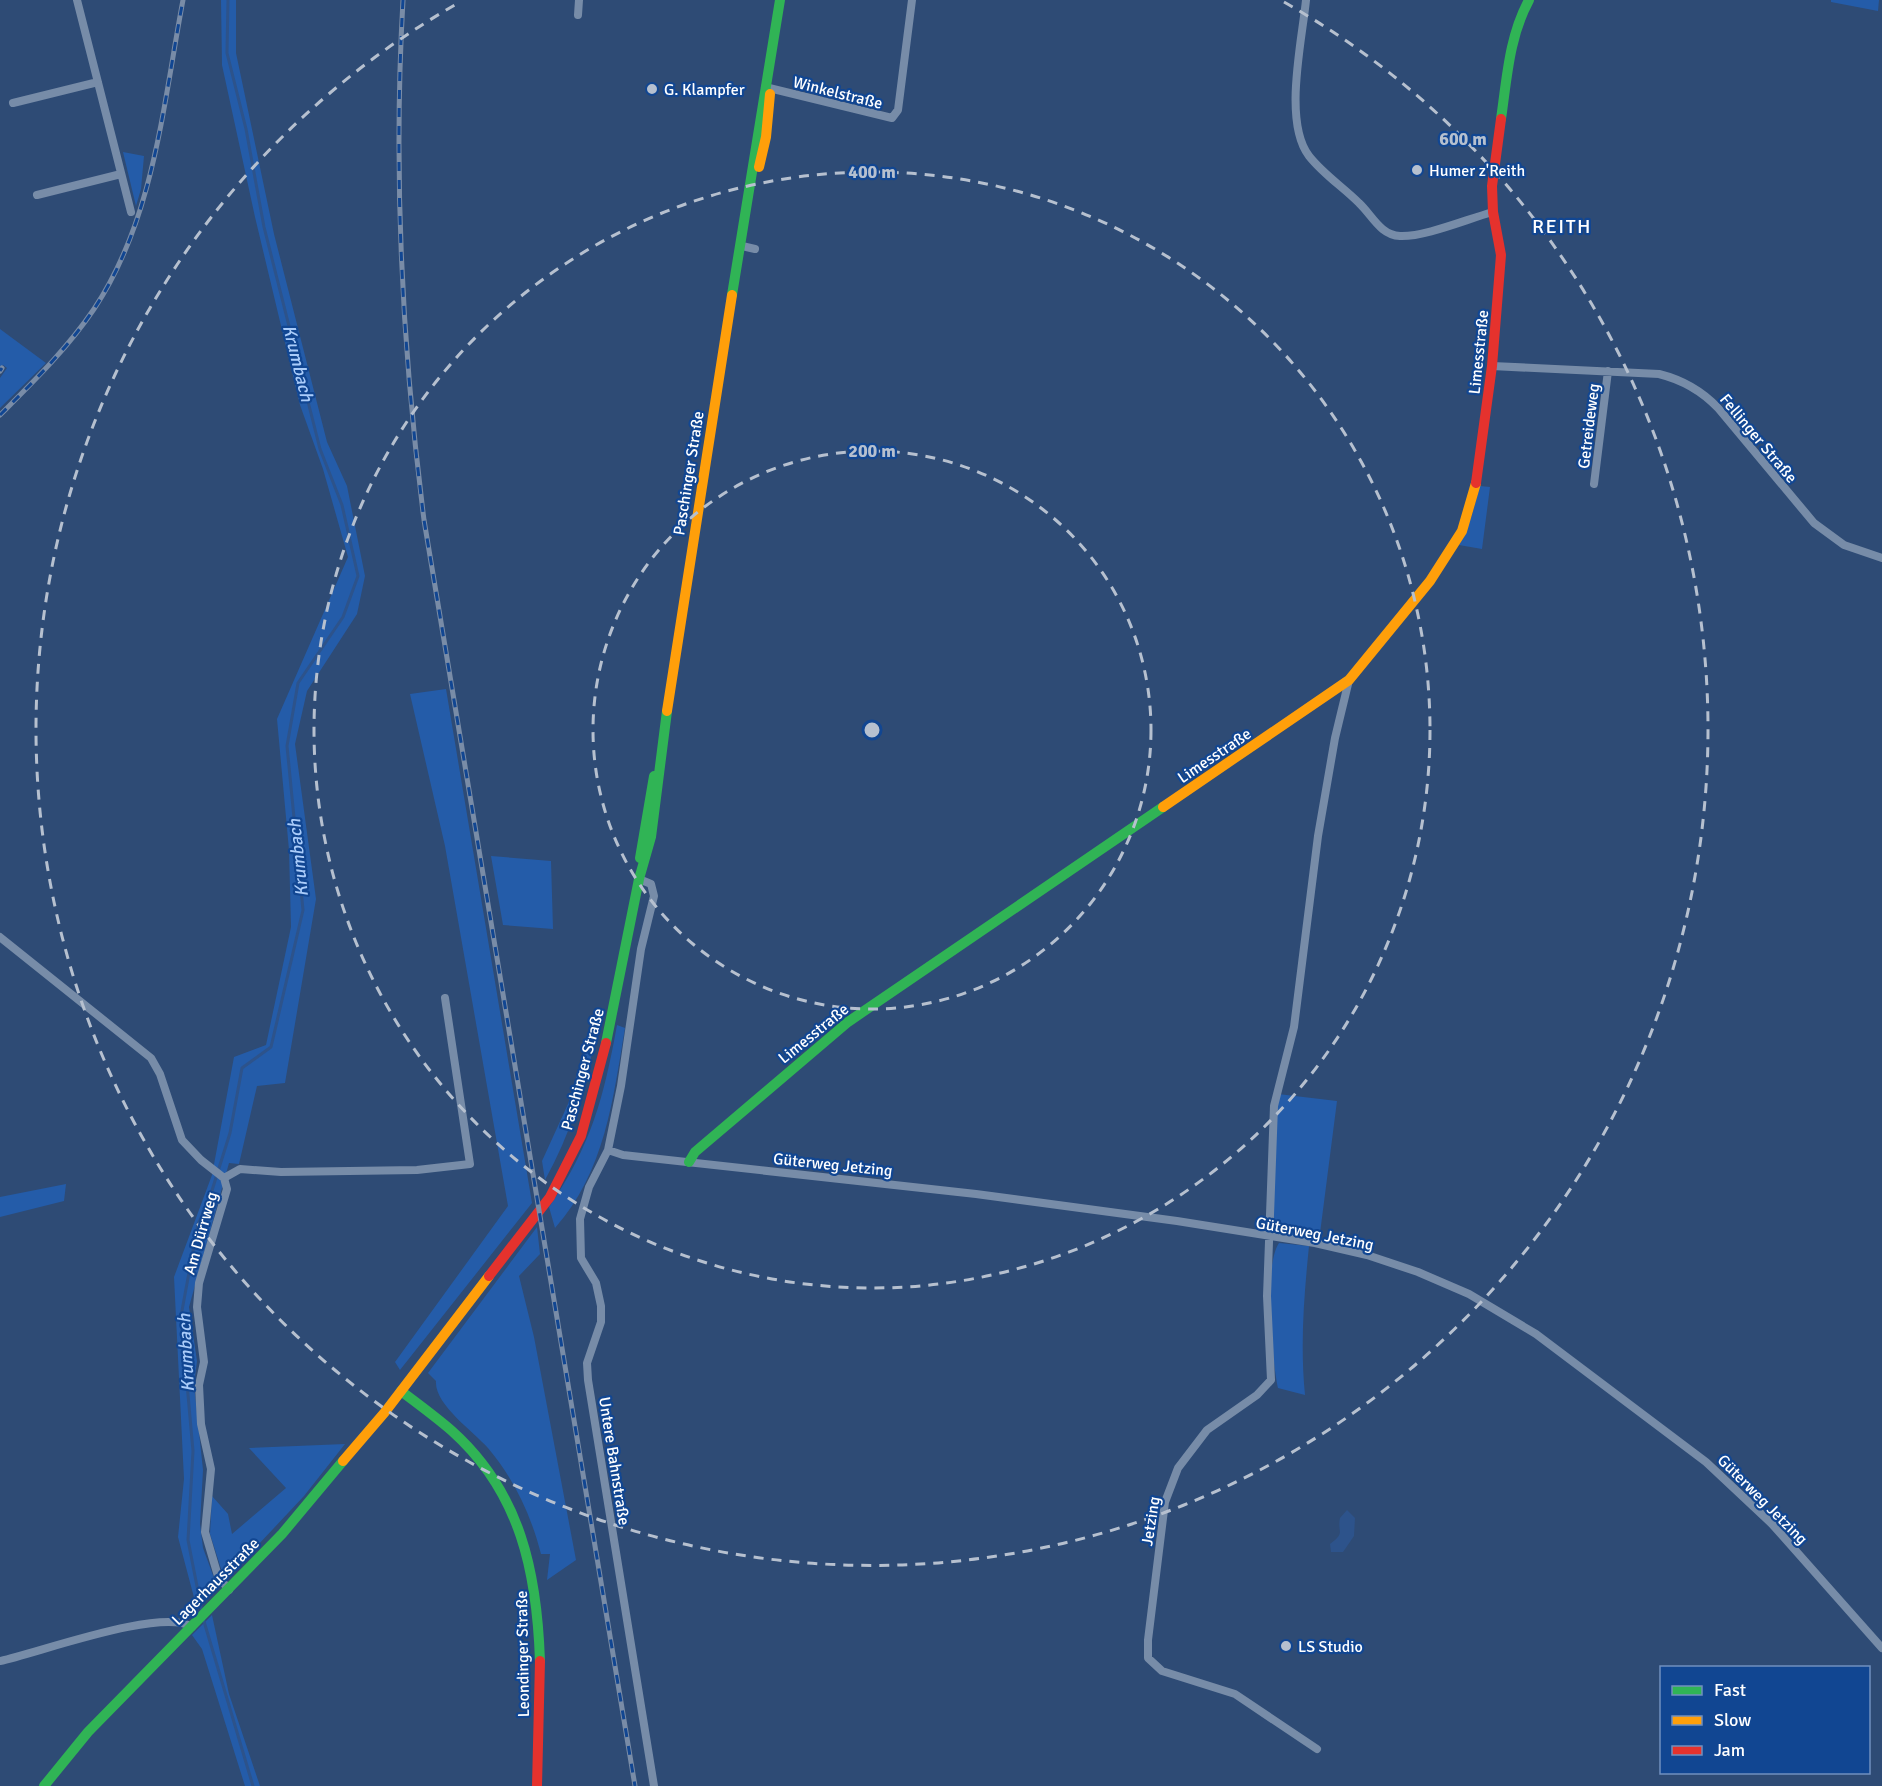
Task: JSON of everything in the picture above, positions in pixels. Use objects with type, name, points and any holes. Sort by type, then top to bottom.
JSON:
[{"type":"street","points":[[77,0],[131,212]]},
{"type":"street","points":[[578,15],[579,0]]},
{"type":"street","name":"Paschinger Straße","points":[[401,1391],[540,1210],[573,1155],[595,1093],[639,879],[642,836],[661,749],[722,359],[749,202],[766,136],[768,87],[780,0]]},
{"type":"street","name":"Winkelstraße","points":[[768,87],[886,119],[892,118],[898,110],[912,0]]},
{"type":"street","points":[[1306,0],[1296,117],[1304,147],[1317,165],[1360,204],[1380,227],[1394,235],[1415,234],[1493,212]]},
{"type":"street","name":"Limesstraße","points":[[689,1162],[694,1152],[848,1022],[1349,680],[1416,599],[1449,554],[1462,531],[1475,493],[1492,366],[1501,255],[1493,212],[1492,186],[1510,46],[1519,18],[1529,0]]},
{"type":"street","points":[[13,103],[98,82]]},
{"type":"street","points":[[37,195],[121,174]]},
{"type":"street","points":[[742,246],[755,249]]},
{"type":"street","name":"Fellinger Straße","points":[[1492,366],[1659,374],[1684,382],[1701,392],[1718,408],[1814,523],[1844,544],[1882,558]]},
{"type":"street","name":"Getreideweg","points":[[1594,484],[1608,372]]},
{"type":"street","points":[[1268,1237],[1274,1106],[1294,1027],[1318,836],[1335,738],[1349,680]]},
{"type":"street","name":"Untere Bahnstraße","points":[[639,879],[651,884],[654,896],[641,949],[621,1086],[608,1150],[589,1187],[580,1219],[581,1258],[596,1283],[601,1306],[600,1322],[589,1354],[587,1371],[654,1786]]},
{"type":"street","name":"Am Dürrweg","points":[[0,937],[151,1058],[164,1084],[182,1140],[191,1151],[224,1178],[227,1189],[199,1284],[197,1307],[204,1362],[199,1386],[201,1425],[211,1469],[205,1532],[218,1576],[229,1590]]},
{"type":"street","points":[[224,1178],[240,1169],[281,1172],[406,1170],[470,1164],[445,998]]},
{"type":"street","name":"Güterweg Jetzing","points":[[608,1150],[623,1155],[988,1195],[1268,1237],[1351,1251],[1418,1272],[1477,1299],[1536,1334],[1731,1483],[1772,1524],[1882,1648]]},
{"type":"street","name":"Jetzing","points":[[1268,1237],[1271,1380],[1257,1395],[1207,1430],[1185,1455],[1174,1476],[1165,1503],[1161,1528],[1148,1658],[1162,1671],[1235,1694],[1317,1749]]},
{"type":"street","name":"Lagerhausstraße","points":[[44,1786],[88,1732],[229,1590],[309,1504],[401,1391]]},
{"type":"street","name":"Leondinger Straße","points":[[401,1391],[459,1437],[479,1459],[506,1496],[524,1536],[535,1576],[539,1620],[537,1786]]},
{"type":"street","points":[[0,1661],[131,1626],[175,1622],[192,1627]]},
{"type":"shaded area","points":[[221,0],[236,0],[236,53],[274,234],[327,442],[347,486],[365,576],[357,614],[307,691],[295,744],[316,899],[285,1083],[257,1086],[239,1164],[229,1163],[189,1307],[197,1361],[194,1385],[203,1470],[200,1524],[203,1548],[217,1586],[196,1605],[178,1537],[184,1479],[174,1277],[212,1175],[234,1057],[266,1045],[291,927],[289,850],[277,719],[348,557],[323,469],[300,405],[255,217],[222,65]]},
{"type":"shaded area","points":[[1831,0],[1879,0],[1878,11],[1831,2]]},
{"type":"shaded area","points":[[123,152],[144,156],[141,189],[136,206]]},
{"type":"shaded area","points":[[0,329],[46,363],[0,408],[0,378],[7,368],[3,365],[0,368]]},
{"type":"shaded area","points":[[1480,486],[1490,487],[1482,549],[1459,545],[1471,518]]},
{"type":"shaded area","points":[[446,689],[532,1203],[400,1370],[395,1362],[508,1206],[445,846],[410,694]]},
{"type":"shaded area","points":[[491,856],[551,861],[553,929],[503,925]]},
{"type":"shaded area","points":[[617,1025],[625,1028],[611,1108],[604,1134],[585,1183],[572,1206],[555,1228],[549,1207],[586,1142],[601,1098]]},
{"type":"shaded area","points":[[596,1036],[576,1110],[545,1180],[542,1161],[568,1104],[583,1055]]},
{"type":"shaded area","points":[[1278,1094],[1337,1101],[1319,1241],[1275,1233],[1271,1226]]},
{"type":"shaded area","points":[[66,1184],[64,1201],[0,1217],[0,1197]]},
{"type":"shaded area","points":[[537,1227],[540,1254],[519,1276],[534,1337],[576,1560],[547,1580],[550,1554],[541,1554],[527,1511],[514,1485],[488,1448],[441,1399],[436,1381],[428,1373]]},
{"type":"shaded area","points":[[1279,1243],[1309,1246],[1303,1339],[1305,1395],[1278,1388],[1271,1336],[1270,1292],[1274,1255]]},
{"type":"shaded area","points":[[345,1444],[304,1496],[227,1578],[223,1575],[210,1534],[212,1496],[228,1514],[232,1534],[286,1488],[249,1448]]},
{"type":"shaded area","points":[[1347,1510],[1355,1518],[1354,1536],[1343,1552],[1331,1552],[1330,1544],[1340,1532],[1340,1518]]},
{"type":"shaded area","points":[[212,1615],[229,1694],[260,1786],[245,1786],[202,1649],[192,1635]]},
{"type":"waterway","name":"Krumbach","points":[[202,1612],[188,1540],[193,1451],[181,1316],[198,1224],[209,1200],[230,1133],[242,1068],[271,1047],[303,910],[287,746],[298,683],[343,617],[358,576],[342,505],[320,449],[264,227],[246,129],[227,53],[228,0]]},
{"type":"waterway","name":"Krumbach","points":[[203,1618],[253,1786]]},
{"type":"railway","points":[[0,415],[49,365],[84,324],[114,274],[130,238],[154,160],[183,0]]},
{"type":"railway","points":[[403,0],[399,195],[405,325],[424,520],[635,1786]]},
{"type":"traffic: fast","points":[[732,295],[780,0]]},
{"type":"traffic: fast","points":[[1501,119],[1513,43],[1529,0]]},
{"type":"traffic: fast","points":[[606,1043],[639,879],[651,837],[667,711]]},
{"type":"traffic: fast","points":[[640,858],[654,776]]},
{"type":"traffic: fast","points":[[689,1162],[695,1152],[848,1022],[1163,807]]},
{"type":"traffic: fast","points":[[401,1391],[452,1431],[475,1455],[494,1481],[509,1508],[521,1536],[529,1566],[535,1597],[540,1661]]},
{"type":"traffic: fast","points":[[44,1786],[88,1732],[282,1534],[343,1461]]},
{"type":"traffic: slow","points":[[759,167],[766,137],[770,94]]},
{"type":"traffic: slow","points":[[667,711],[732,295]]},
{"type":"traffic: slow","points":[[1163,807],[1349,680],[1430,581],[1462,531],[1476,483]]},
{"type":"traffic: slow","points":[[343,1461],[385,1412],[489,1276]]},
{"type":"traffic: jam","points":[[1476,483],[1492,366],[1501,255],[1493,212],[1492,186],[1501,119]]},
{"type":"traffic: jam","points":[[489,1276],[550,1197],[581,1136],[606,1043]]},
{"type":"traffic: jam","points":[[537,1786],[540,1661]]},
{"type":"place","name":"G. Klampfer","points":[[652,89]]},
{"type":"place","name":"Humer z'Reith","points":[[1417,170]]},
{"type":"place","name":"LS Studio","points":[[1286,1646]]},
{"type":"district","name":"REITH","points":[[1562,226]]}]
